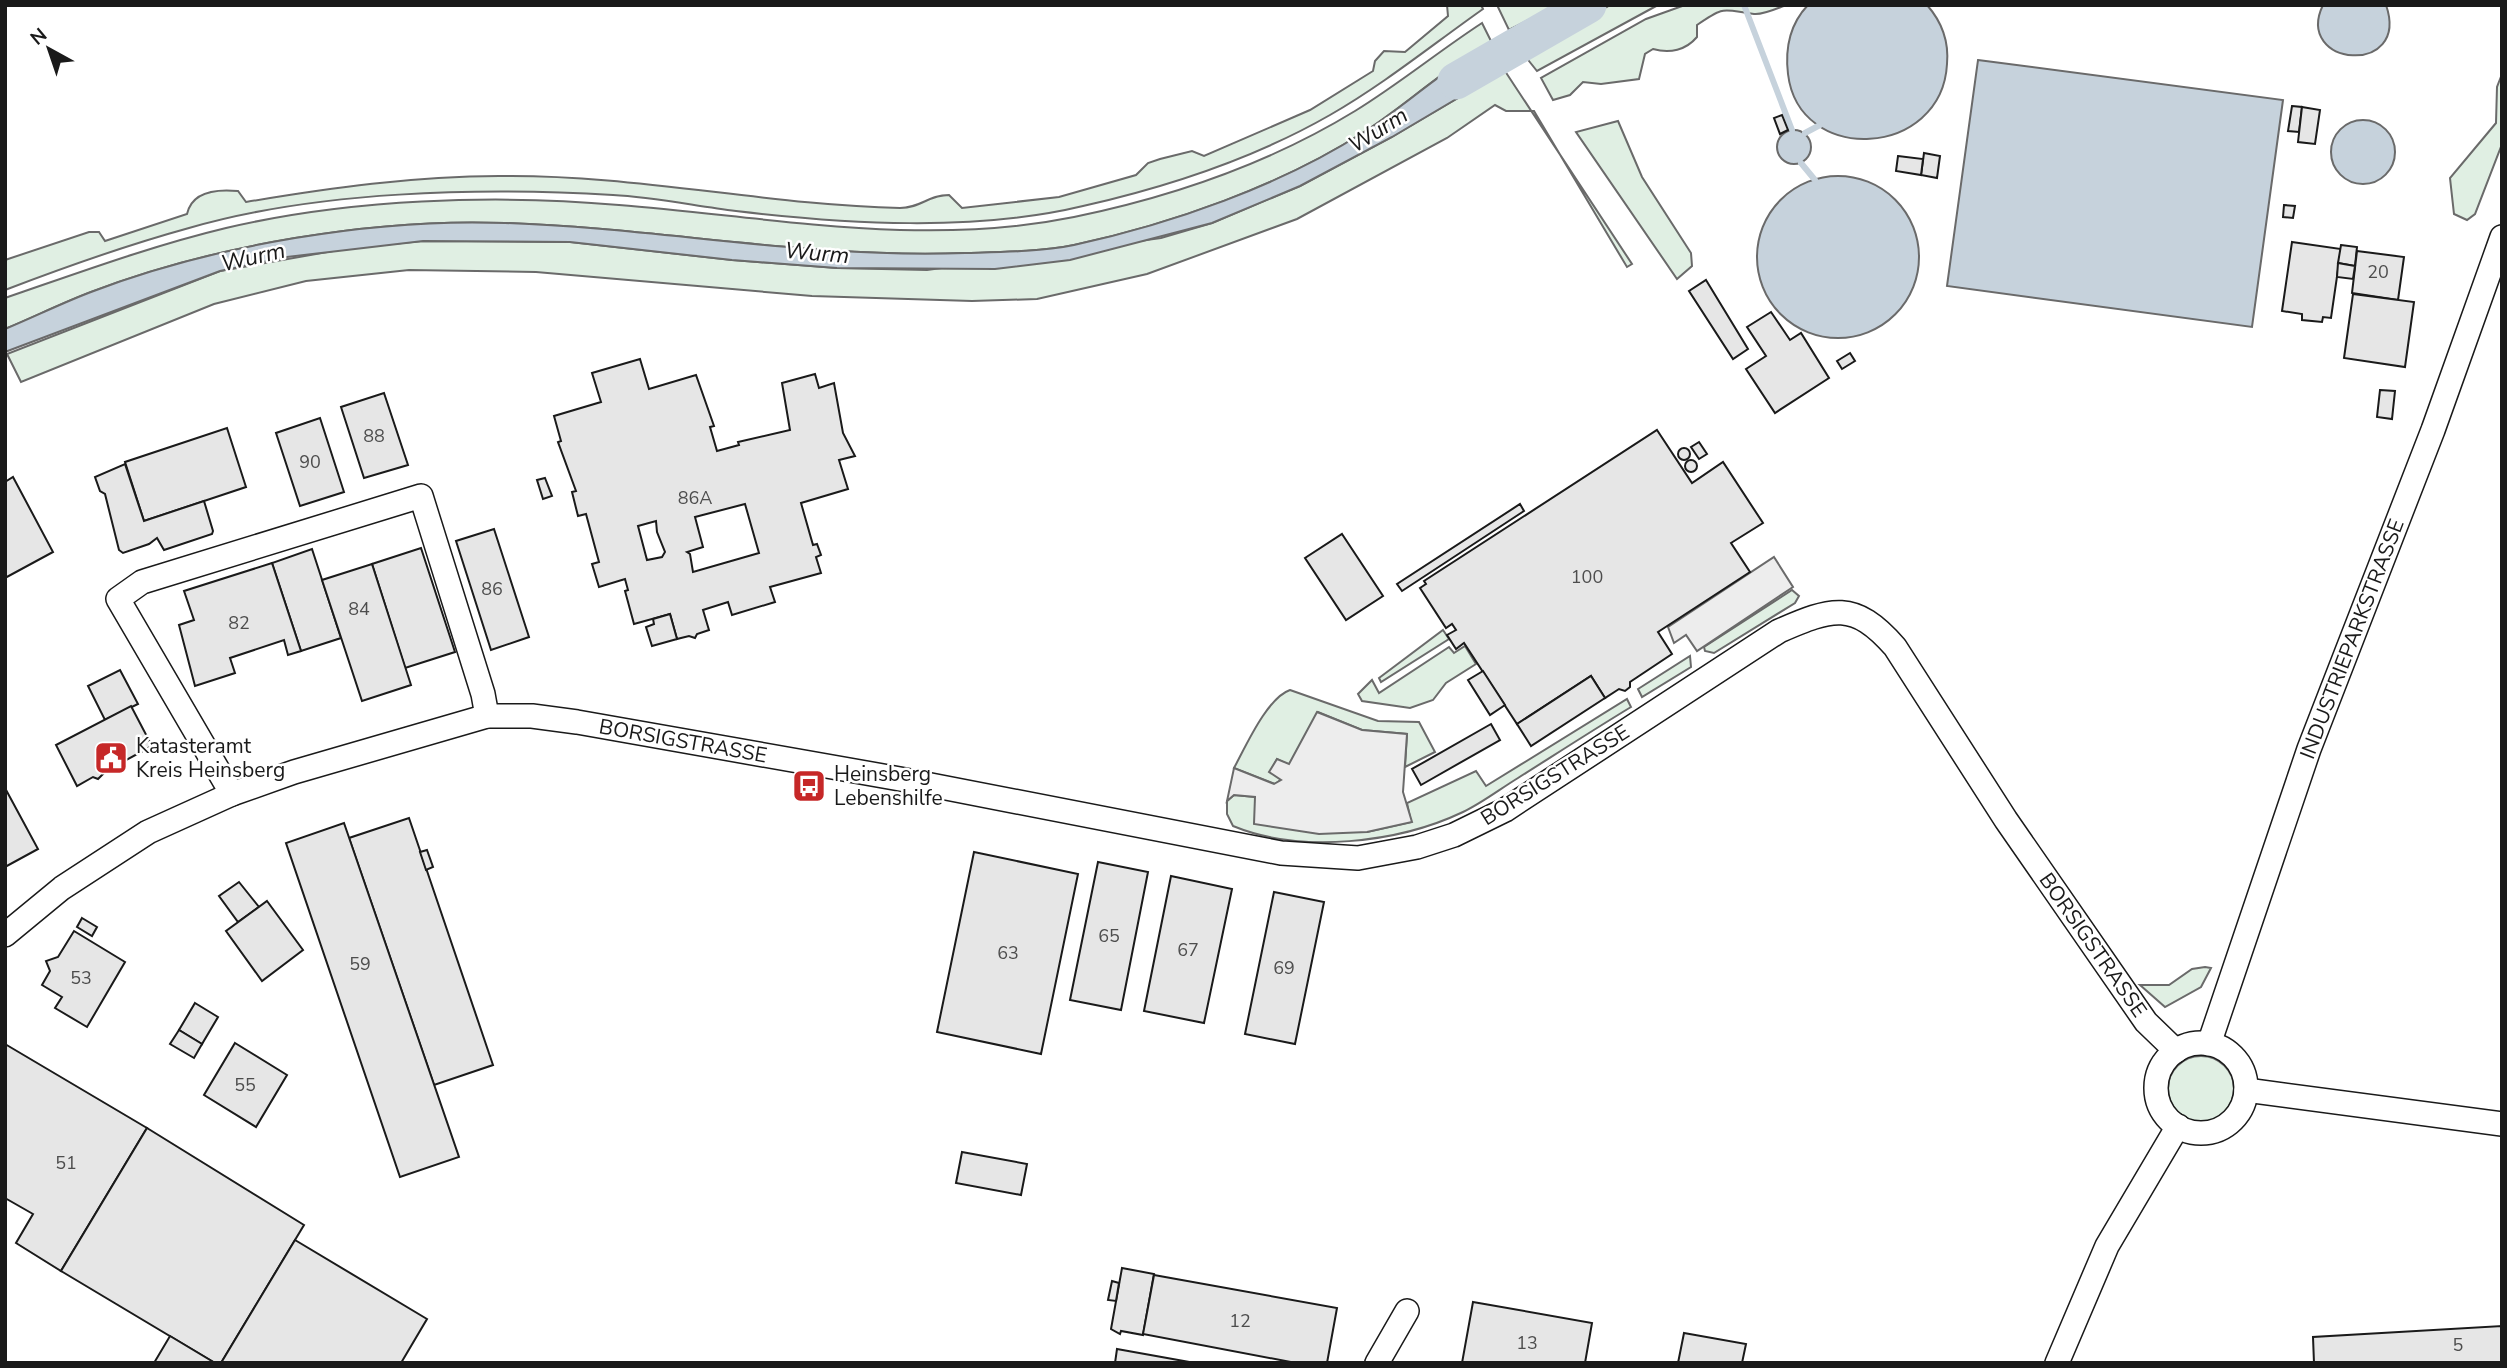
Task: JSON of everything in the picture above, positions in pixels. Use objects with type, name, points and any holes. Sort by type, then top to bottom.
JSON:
[{"type":"street","name":"INDUSTRIEPARKSTRASSE","points":[[2209,1044],[2309,749],[2433,430],[2502,237]]},
{"type":"street","points":[[232,794],[118,598],[142,582],[421,496],[483,694],[487,716]]},
{"type":"street","name":"BORSIGSTRASSE","points":[[5,935],[62,888],[148,832],[232,794],[306,768],[487,716],[532,716],[577,722],[900,779],[1281,853],[1358,858],[1417,847],[1454,835],[1505,810],[1779,631],[1816,615],[1854,614],[1877,626],[1895,647],[2006,820],[2146,1022],[2176,1051]]},
{"type":"street","points":[[2209,1044],[2232,1055],[2245,1077],[2246,1090],[2243,1105],[2235,1118],[2208,1132],[2192,1132],[2178,1126],[2163,1110],[2157,1089],[2162,1068],[2176,1051],[2186,1046],[2209,1044]]},
{"type":"street","points":[[2246,1090],[2502,1124]]},
{"type":"street","points":[[2057,1363],[2107,1246],[2178,1126]]},
{"type":"street","points":[[1377,1363],[1408,1311]]},
{"type":"green space","points":[[1447,5],[1481,5],[1483,9],[1408,64],[1330,115],[1241,158],[1178,180],[1083,206],[999,220],[910,223],[778,216],[613,195],[454,192],[344,199],[290,206],[189,228],[5,290],[5,260],[89,232],[99,232],[105,241],[187,214],[194,200],[200,196],[222,191],[238,191],[246,202],[372,184],[499,176],[599,180],[850,206],[900,208],[949,195],[962,208],[1059,197],[1136,175],[1148,163],[1160,159],[1192,151],[1204,156],[1310,110],[1373,71],[1375,61],[1384,51],[1405,52],[1448,16]]},
{"type":"green space","points":[[1497,5],[1558,5],[1509,30]]},
{"type":"green space","points":[[1610,5],[1658,5],[1537,71],[1521,51]]},
{"type":"green space","points":[[1685,5],[1786,5],[1758,14],[1724,10],[1714,14],[1697,25],[1697,37],[1683,48],[1671,51],[1653,49],[1645,54],[1639,79],[1601,84],[1583,82],[1570,95],[1553,100],[1541,78],[1646,19]]},
{"type":"green space","points":[[1482,23],[1492,43],[1458,63],[1364,132],[1331,151],[1224,201],[1148,226],[1074,245],[1020,251],[907,254],[850,252],[562,226],[505,223],[402,225],[295,238],[189,261],[91,292],[5,329],[5,298],[87,270],[226,228],[273,218],[371,205],[472,200],[571,202],[903,230],[1017,226],[1074,217],[1183,188],[1289,147],[1371,101]]},
{"type":"green space","points":[[1501,65],[1531,111],[1506,111],[1495,105],[1447,138],[1297,219],[1147,274],[1037,299],[972,301],[812,296],[536,272],[409,270],[306,281],[214,304],[21,382],[7,354],[220,271],[350,248],[423,241],[570,242],[732,260],[837,268],[927,270],[1161,238],[1212,223],[1300,186],[1392,137],[1490,79]]},
{"type":"green space","points":[[2502,74],[2502,144],[2475,214],[2467,220],[2454,214],[2450,178],[2496,123],[2497,87]]},
{"type":"green space","points":[[1531,111],[1534,111],[1560,155]]},
{"type":"green space","points":[[1618,121],[1642,177],[1691,253],[1692,266],[1677,279],[1576,132]]},
{"type":"green space","points":[[1560,155],[1632,264],[1627,267]]},
{"type":"green space","points":[[1792,590],[1799,596],[1795,603],[1714,653],[1705,651],[1704,647]]},
{"type":"green space","points":[[1443,630],[1449,639],[1381,682],[1379,678]]},
{"type":"green space","points":[[1465,646],[1476,664],[1446,683],[1433,700],[1410,708],[1362,701],[1358,694],[1372,680],[1379,693],[1449,647],[1454,653]]},
{"type":"green space","points":[[1690,656],[1691,667],[1642,697],[1638,689]]},
{"type":"green space","points":[[1290,690],[1378,721],[1419,722],[1435,752],[1405,767],[1407,734],[1362,730],[1318,712],[1289,765],[1277,759],[1270,772],[1282,779],[1275,784],[1234,768],[1265,712],[1273,702]]},
{"type":"green space","points":[[1627,699],[1631,707],[1477,804],[1437,823],[1380,837],[1319,842],[1260,835],[1233,826],[1227,814],[1227,801],[1234,795],[1256,797],[1367,832],[1411,822],[1407,803],[1476,771],[1486,786]]},
{"type":"green space","points":[[2211,968],[2201,987],[2165,1007],[2140,985],[2169,985],[2192,969]]},
{"type":"green space","points":[[2201,1056],[2224,1066],[2234,1089],[2224,1112],[2201,1122],[2178,1112],[2168,1089],[2178,1066]]},
{"type":"shaded area","points":[[1774,557],[1793,587],[1697,651],[1686,635],[1674,643],[1668,627]]},
{"type":"shaded area","points":[[1317,712],[1362,730],[1407,734],[1403,792],[1412,822],[1367,832],[1319,834],[1254,824],[1255,797],[1234,795],[1227,801],[1234,768],[1274,784],[1281,780],[1269,772],[1277,759],[1289,764]]},
{"type":"water","points":[[1558,5],[1610,5],[1521,51],[1509,30]]},
{"type":"water","points":[[1808,5],[1927,5],[1937,18],[1943,33],[1947,64],[1939,95],[1922,118],[1897,133],[1870,139],[1842,136],[1817,124],[1798,104],[1787,65],[1788,46],[1793,29]]},
{"type":"water","points":[[2323,5],[2386,5],[2389,28],[2382,44],[2369,53],[2353,55],[2336,51],[2324,41],[2318,26]]},
{"type":"water","points":[[1492,44],[1501,65],[1490,79],[1392,137],[1300,186],[1212,223],[1070,260],[995,269],[837,268],[732,260],[570,242],[423,241],[287,257],[220,271],[5,352],[5,329],[91,292],[139,275],[242,248],[349,230],[402,225],[505,223],[850,252],[907,254],[1020,251],[1074,245],[1186,214],[1261,186],[1297,169],[1364,132],[1458,64]]},
{"type":"water","points":[[1978,60],[2283,100],[2252,327],[1947,286]]},
{"type":"water","points":[[2363,120],[2386,129],[2395,152],[2386,175],[2363,184],[2340,175],[2331,152],[2340,129]]},
{"type":"water","points":[[1794,130],[1806,135],[1811,147],[1806,159],[1794,164],[1782,159],[1777,147],[1782,135]]},
{"type":"water","points":[[1838,176],[1869,183],[1895,200],[1912,226],[1919,257],[1912,288],[1895,314],[1869,331],[1838,338],[1807,331],[1781,314],[1764,288],[1757,257],[1764,226],[1781,200],[1807,183]]},
{"type":"building","points":[[2292,106],[2302,107],[2299,132],[2288,131]]},
{"type":"building","points":[[2302,107],[2320,110],[2315,144],[2298,142]]},
{"type":"building","points":[[1782,115],[1788,130],[1780,134],[1774,118]]},
{"type":"building","points":[[1924,153],[1940,156],[1937,178],[1921,175]]},
{"type":"building","points":[[1898,156],[1923,159],[1921,175],[1896,171]]},
{"type":"building","points":[[2284,205],[2295,206],[2293,218],[2283,217]]},
{"type":"building","points":[[2292,242],[2341,249],[2331,318],[2323,317],[2322,322],[2302,320],[2302,314],[2282,311]]},
{"type":"building","points":[[2341,245],[2357,247],[2355,266],[2338,263]]},
{"type":"building","points":[[2357,251],[2404,257],[2398,300],[2352,293]]},
{"type":"building","points":[[2338,263],[2355,266],[2353,279],[2337,277]]},
{"type":"building","points":[[1706,280],[1748,349],[1733,359],[1689,291]]},
{"type":"building","points":[[2353,294],[2414,302],[2405,367],[2344,358]]},
{"type":"building","points":[[1771,312],[1790,340],[1801,333],[1829,378],[1775,413],[1746,369],[1766,356],[1747,327]]},
{"type":"building","points":[[1850,353],[1855,361],[1842,369],[1837,361]]},
{"type":"building","points":[[640,359],[649,389],[696,375],[714,426],[710,427],[717,451],[739,445],[738,442],[790,430],[782,383],[815,374],[819,388],[834,383],[843,433],[855,456],[839,460],[848,489],[801,503],[813,545],[817,544],[821,555],[816,557],[821,573],[770,587],[775,602],[732,615],[728,602],[703,610],[709,630],[697,634],[695,638],[689,636],[677,639],[670,614],[634,624],[625,591],[628,590],[625,579],[599,587],[592,564],[599,562],[586,514],[578,516],[572,492],[576,491],[558,442],[561,441],[554,416],[601,402],[592,373]],"holes":[[[745,504],[759,553],[693,572],[690,554],[687,552],[703,547],[695,517]],[[656,521],[657,532],[665,552],[662,557],[647,560],[638,526]]]},
{"type":"building","points":[[2380,390],[2395,391],[2392,419],[2377,417]]},
{"type":"building","points":[[384,393],[408,465],[364,478],[341,407]]},
{"type":"building","points":[[320,418],[344,492],[300,506],[276,433]]},
{"type":"building","points":[[227,428],[246,487],[144,521],[125,462]]},
{"type":"building","points":[[1657,430],[1692,483],[1723,462],[1763,523],[1731,543],[1750,572],[1658,632],[1672,654],[1630,682],[1630,687],[1625,691],[1619,689],[1605,698],[1591,676],[1517,724],[1464,643],[1456,649],[1447,635],[1456,630],[1452,624],[1446,628],[1420,588],[1426,584],[1424,581]]},
{"type":"building","points":[[1699,442],[1707,454],[1699,459],[1691,447]]},
{"type":"building","points":[[1684,448],[1690,454],[1684,460],[1678,454]]},
{"type":"building","points":[[1691,460],[1697,466],[1691,472],[1685,466]]},
{"type":"building","points":[[125,464],[144,521],[204,501],[212,534],[164,550],[157,538],[149,544],[123,553],[119,550],[105,494],[100,491],[95,477]]},
{"type":"building","points":[[13,477],[53,552],[5,578],[5,482]]},
{"type":"building","points":[[545,478],[552,496],[543,499],[537,480]]},
{"type":"building","points":[[1520,504],[1524,511],[1402,591],[1397,584]]},
{"type":"building","points":[[494,529],[529,637],[491,650],[456,541]]},
{"type":"building","points":[[1342,534],[1383,596],[1346,620],[1305,558]]},
{"type":"building","points":[[421,548],[455,652],[405,668],[372,564]]},
{"type":"building","points":[[312,549],[341,638],[301,651],[272,563]]},
{"type":"building","points":[[272,563],[301,651],[288,655],[284,640],[230,658],[235,673],[195,686],[179,625],[194,620],[184,591]]},
{"type":"building","points":[[372,564],[411,685],[362,701],[322,580]]},
{"type":"building","points":[[670,614],[677,639],[652,646],[646,627],[654,624],[653,619]]},
{"type":"building","points":[[120,670],[138,704],[105,720],[88,686]]},
{"type":"building","points":[[1483,671],[1505,705],[1490,715],[1468,680]]},
{"type":"building","points":[[1591,676],[1605,698],[1531,746],[1517,724]]},
{"type":"building","points":[[131,706],[152,746],[106,771],[98,779],[93,777],[77,786],[56,745]]},
{"type":"building","points":[[1491,724],[1500,740],[1421,785],[1412,769]]},
{"type":"building","points":[[5,788],[38,849],[5,867]]},
{"type":"building","points":[[409,818],[493,1065],[434,1085],[349,838]]},
{"type":"building","points":[[344,823],[459,1157],[400,1177],[286,843]]},
{"type":"building","points":[[427,850],[433,867],[426,870],[420,852]]},
{"type":"building","points":[[974,852],[1078,874],[1041,1054],[937,1032]]},
{"type":"building","points":[[1098,862],[1148,872],[1121,1010],[1070,1000]]},
{"type":"building","points":[[1171,876],[1232,889],[1204,1023],[1144,1011]]},
{"type":"building","points":[[239,882],[259,907],[238,922],[219,896]]},
{"type":"building","points":[[1274,892],[1324,902],[1295,1044],[1245,1034]]},
{"type":"building","points":[[267,901],[303,950],[262,981],[226,931]]},
{"type":"building","points":[[82,918],[97,927],[92,936],[77,927]]},
{"type":"building","points":[[74,931],[125,962],[87,1027],[55,1008],[62,997],[42,985],[50,971],[46,961],[58,957]]},
{"type":"building","points":[[195,1003],[218,1017],[202,1044],[179,1030]]},
{"type":"building","points":[[179,1030],[202,1044],[194,1058],[170,1044]]},
{"type":"building","points":[[235,1043],[287,1075],[256,1127],[204,1095]]},
{"type":"building","points":[[5,1044],[147,1128],[61,1271],[16,1243],[33,1214],[5,1198]]},
{"type":"building","points":[[147,1128],[304,1225],[221,1363],[215,1363],[61,1271]]},
{"type":"building","points":[[962,1152],[1027,1164],[1021,1195],[956,1183]]},
{"type":"building","points":[[295,1240],[427,1319],[401,1363],[221,1363]]},
{"type":"building","points":[[1122,1268],[1154,1274],[1143,1335],[1121,1331],[1120,1334],[1111,1329]]},
{"type":"building","points":[[1154,1275],[1337,1308],[1327,1363],[1296,1363],[1143,1334]]},
{"type":"building","points":[[1112,1281],[1119,1283],[1116,1301],[1108,1300]]},
{"type":"building","points":[[1473,1302],[1592,1323],[1585,1363],[1462,1363]]},
{"type":"building","points":[[2502,1326],[2502,1363],[2314,1363],[2313,1337]]},
{"type":"building","points":[[1684,1333],[1746,1344],[1742,1363],[1678,1363]]},
{"type":"building","points":[[170,1336],[215,1363],[154,1363]]},
{"type":"building","points":[[1117,1349],[1195,1363],[1115,1363]]},
{"type":"waterway","name":"Wurm","points":[[1456,81],[1588,5]]},
{"type":"waterway","points":[[1744,5],[1792,130]]},
{"type":"waterway","points":[[1805,133],[1820,125]]},
{"type":"waterway","points":[[1801,163],[1815,180]]},
{"type":"place","name":"Katasteramt Kreis Heinsberg","points":[[111,758]]},
{"type":"place","name":"Heinsberg Lebenshilfe","points":[[809,786]]}]
